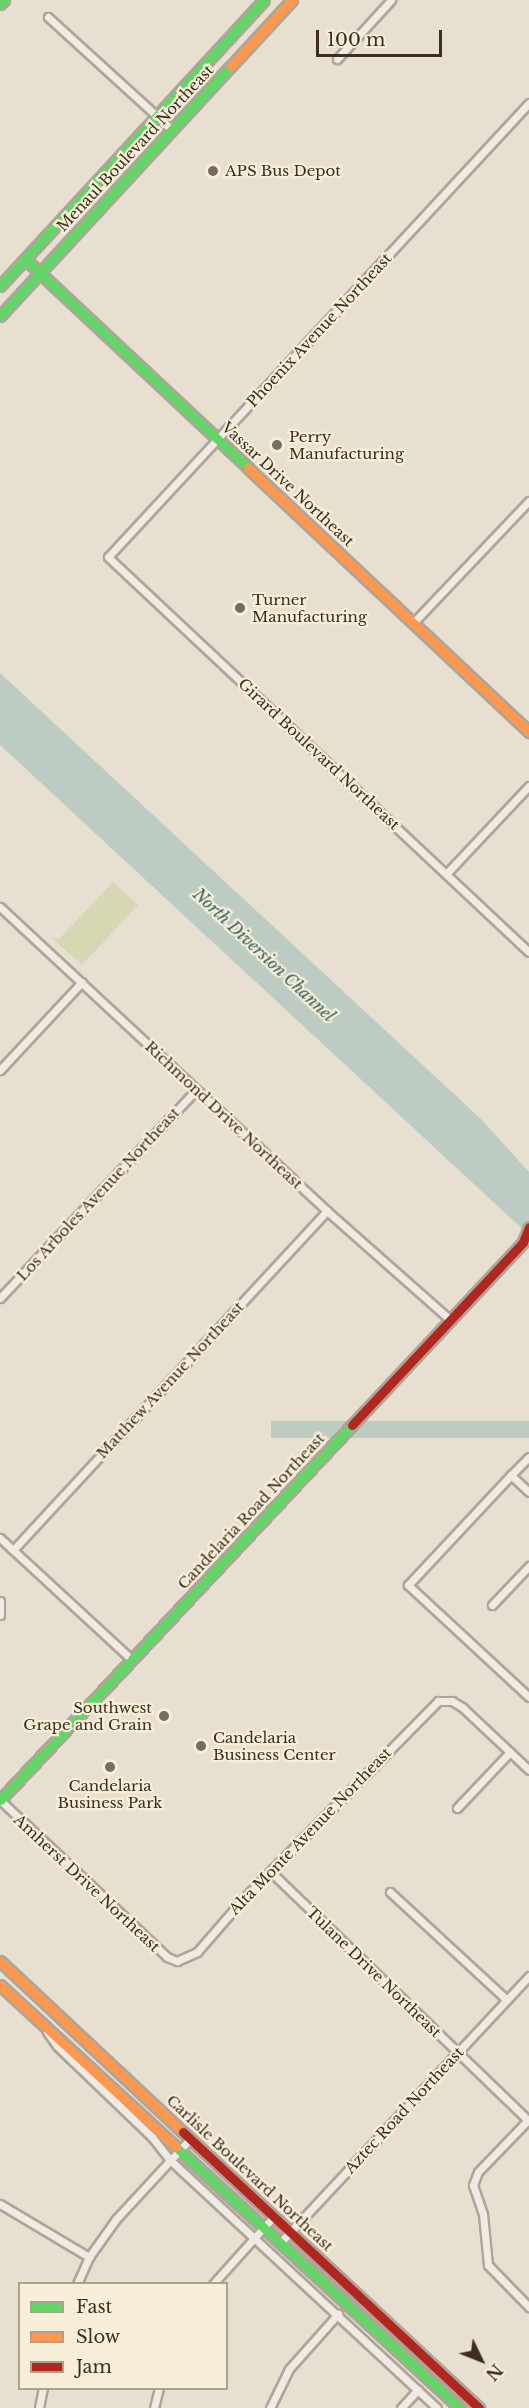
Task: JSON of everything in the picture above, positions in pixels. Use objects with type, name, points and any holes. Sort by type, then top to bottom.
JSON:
[{"type":"main road","points":[[0,4],[4,0]]},
{"type":"main road","name":"Menaul Boulevard Northeast","points":[[0,286],[264,0]]},
{"type":"main road","name":"Menaul Boulevard Northeast","points":[[0,316],[292,0]]},
{"type":"main road","name":"Vassar Drive Northeast","points":[[26,259],[529,732]]},
{"type":"main road","name":"Candelaria Road Northeast","points":[[0,1800],[526,1241],[529,1227]]},
{"type":"main road","name":"Carlisle Boulevard Northeast","points":[[0,1961],[479,2408]]},
{"type":"main road","name":"Carlisle Boulevard Northeast","points":[[0,1985],[460,2408]]},
{"type":"street","points":[[337,59],[391,0]]},
{"type":"street","points":[[48,17],[172,130]]},
{"type":"street","name":"Phoenix Avenue Northeast","points":[[108,557],[529,103]]},
{"type":"street","points":[[414,622],[529,501]]},
{"type":"street","name":"Girard Boulevard Northeast","points":[[108,557],[529,952]]},
{"type":"street","points":[[446,874],[529,786]]},
{"type":"street","name":"Richmond Drive Northeast","points":[[0,907],[195,1090],[450,1320]]},
{"type":"street","points":[[0,920],[7,913]]},
{"type":"street","points":[[0,1070],[82,982]]},
{"type":"street","name":"Los Arboles Avenue Northeast","points":[[0,1298],[195,1090]]},
{"type":"street","name":"Matthew Avenue Northeast","points":[[13,1550],[327,1211]]},
{"type":"street","points":[[529,1457],[408,1585],[529,1697]]},
{"type":"street","points":[[511,1475],[529,1492]]},
{"type":"street","points":[[0,1538],[132,1660]]},
{"type":"street","points":[[492,1605],[529,1566]]},
{"type":"street","points":[[0,1601],[0,1615]]},
{"type":"street","name":"Alta Monte Avenue Northeast","points":[[177,1961],[197,1952],[423,1713],[442,1699],[462,1707],[510,1752]]},
{"type":"street","points":[[458,1808],[510,1752],[529,1770]]},
{"type":"street","name":"Amherst Drive Northeast","points":[[0,1800],[167,1957],[177,1961]]},
{"type":"street","name":"Tulane Drive Northeast","points":[[271,1872],[528,2120]]},
{"type":"street","points":[[390,1892],[507,2000]]},
{"type":"street","name":"Aztec Road Northeast","points":[[280,2243],[529,1976]]},
{"type":"street","points":[[40,2022],[57,2046],[152,2137],[170,2160],[437,2408]]},
{"type":"street","points":[[528,2120],[478,2172],[473,2185],[483,2214],[488,2265],[529,2307]]},
{"type":"street","points":[[77,2282],[89,2257],[117,2219],[190,2138]]},
{"type":"street","points":[[0,2204],[89,2257]]},
{"type":"street","points":[[214,2282],[274,2216]]},
{"type":"street","points":[[270,2408],[289,2369],[338,2314]]},
{"type":"street","points":[[39,2408],[43,2390]]},
{"type":"street","points":[[154,2408],[158,2390]]},
{"type":"street","points":[[401,2408],[418,2390]]},
{"type":"green space","points":[[113,882],[138,905],[82,965],[51,937],[59,939]]},
{"type":"water","name":"North Diversion Channel","points":[[0,673],[483,1121],[529,1172],[529,1235],[0,745]]},
{"type":"water","points":[[271,1421],[529,1421],[529,1438],[271,1438]]},
{"type":"traffic: fast","points":[[0,4],[4,0]]},
{"type":"traffic: fast","points":[[0,286],[264,0]]},
{"type":"traffic: fast","points":[[0,316],[231,66]]},
{"type":"traffic: fast","points":[[25,259],[248,468]]},
{"type":"traffic: fast","points":[[0,1800],[352,1425]]},
{"type":"traffic: fast","points":[[176,2147],[460,2408]]},
{"type":"traffic: slow","points":[[231,66],[292,0]]},
{"type":"traffic: slow","points":[[248,468],[529,732]]},
{"type":"traffic: slow","points":[[0,1961],[183,2132]]},
{"type":"traffic: slow","points":[[0,1985],[176,2147]]},
{"type":"traffic: jam","points":[[352,1425],[523,1242],[529,1227]]},
{"type":"traffic: jam","points":[[183,2132],[479,2408]]},
{"type":"place","name":"APS Bus Depot","points":[[213,171]]},
{"type":"place","name":"Perry Manufacturing","points":[[277,445]]},
{"type":"place","name":"Turner Manufacturing","points":[[240,608]]},
{"type":"place","name":"Southwest Grape and Grain","points":[[164,1716]]},
{"type":"place","name":"Candelaria Business Center","points":[[201,1746]]},
{"type":"place","name":"Candelaria Business Park","points":[[110,1767]]}]
